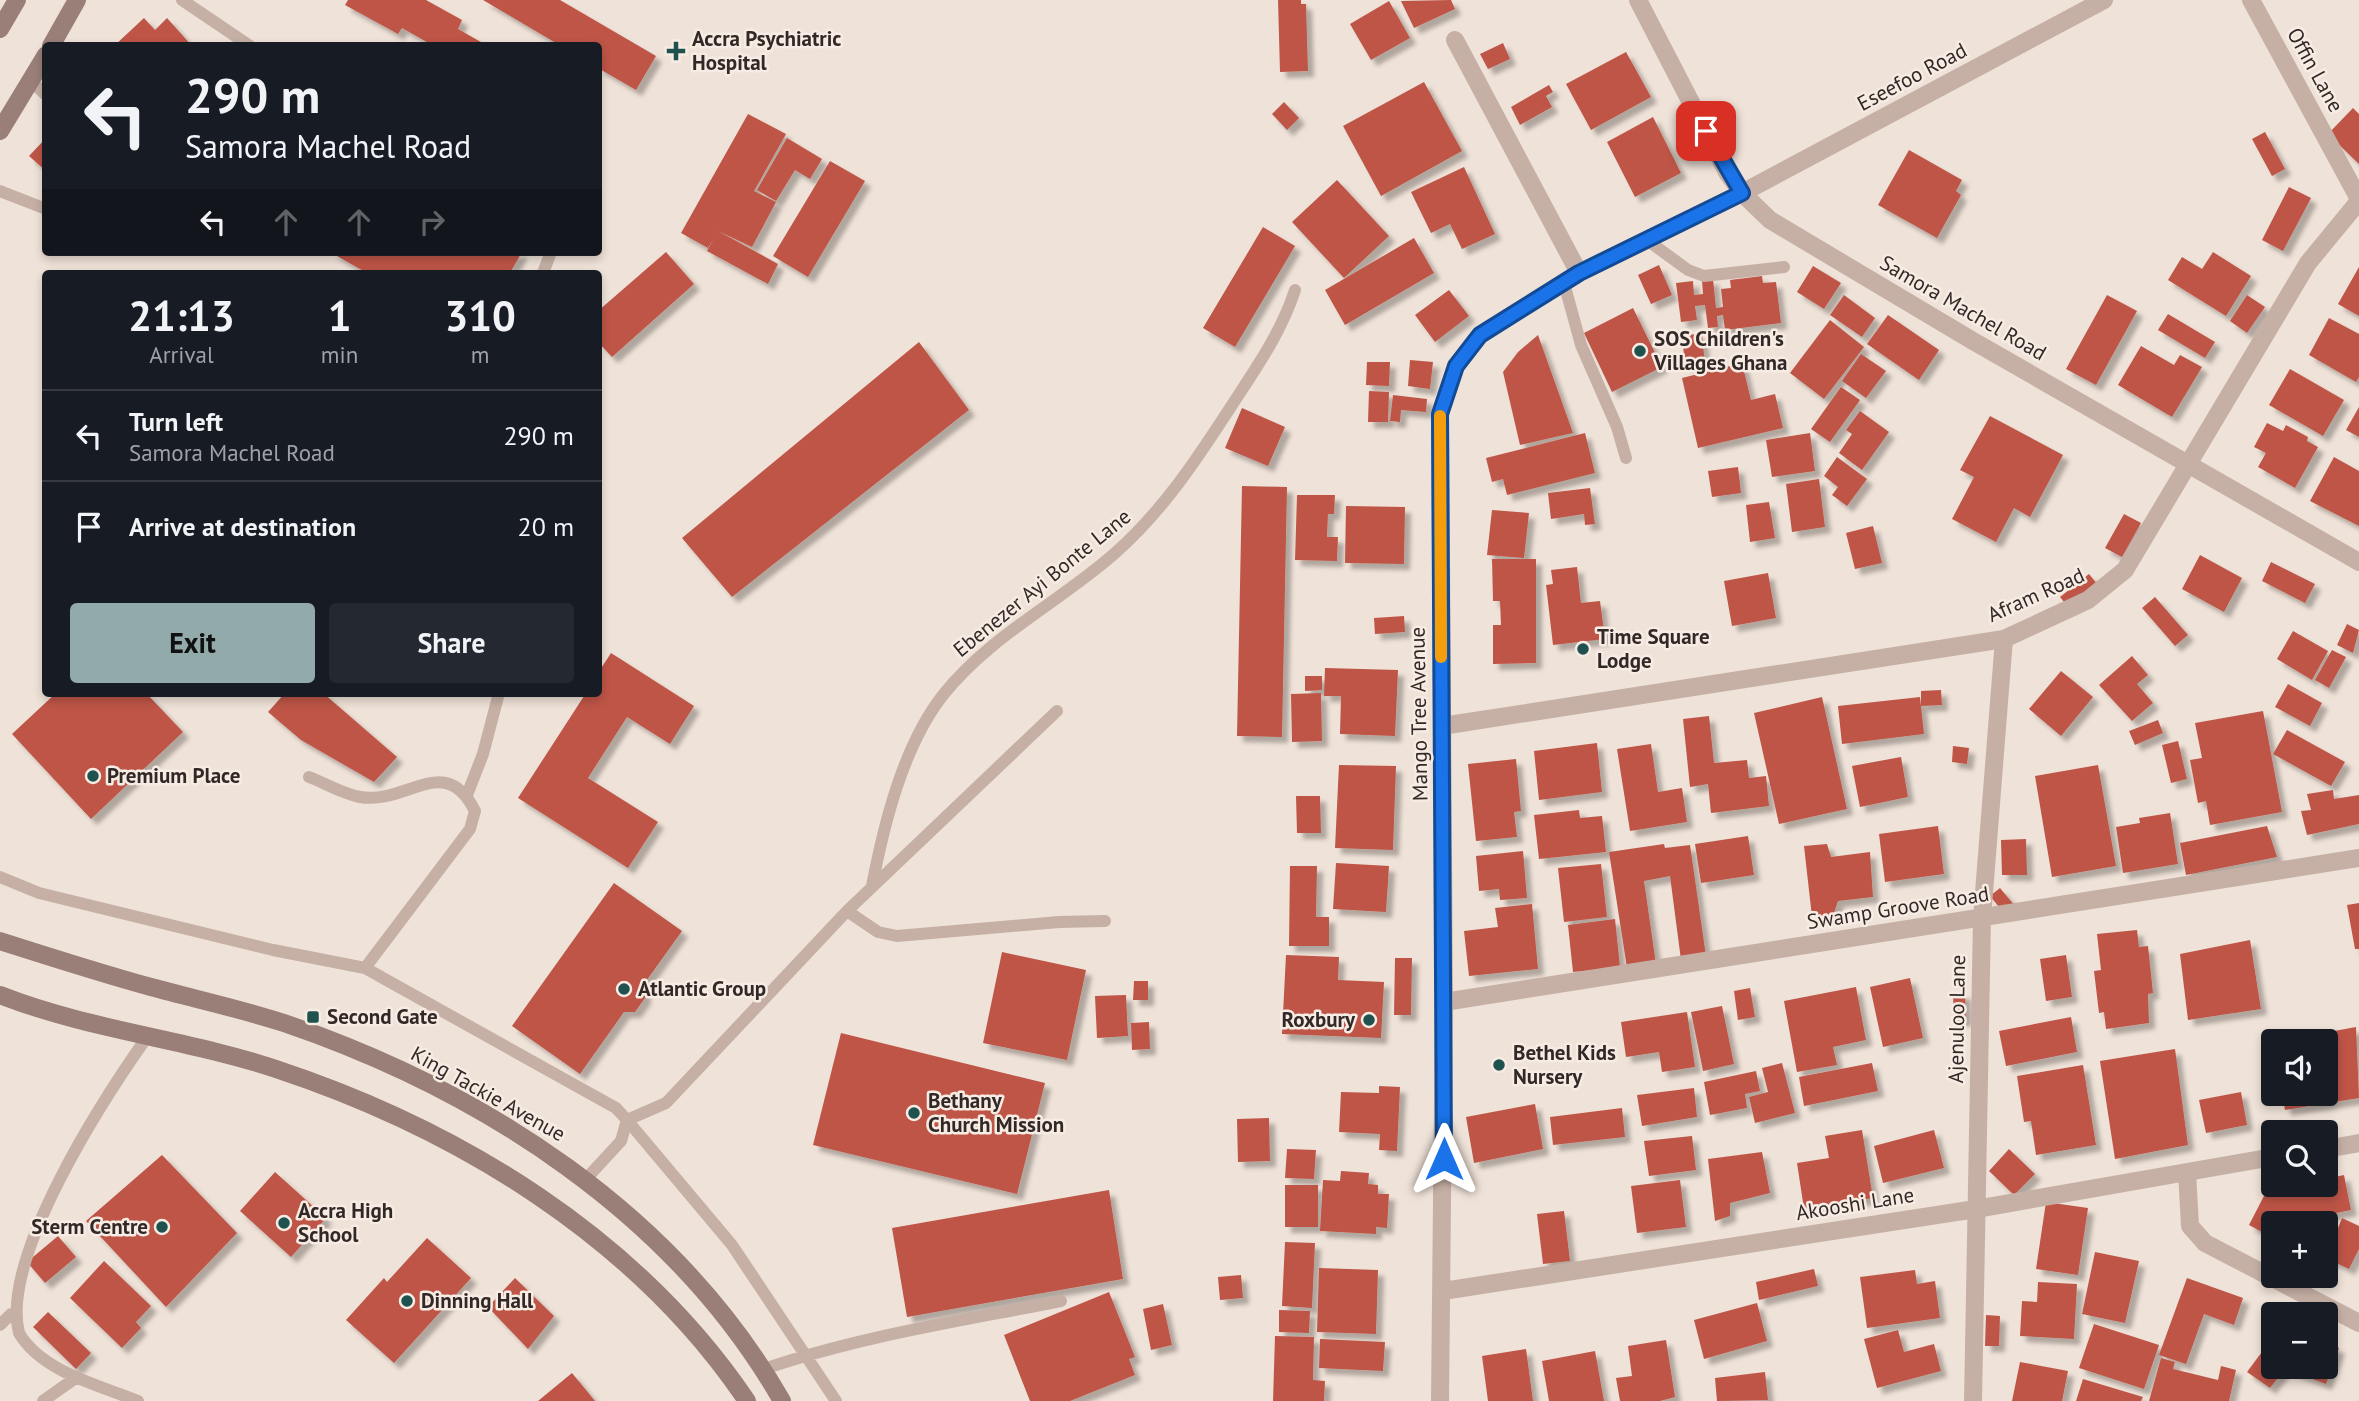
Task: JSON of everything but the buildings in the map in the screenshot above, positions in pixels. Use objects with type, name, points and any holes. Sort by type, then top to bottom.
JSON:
[{"type":"main road","points":[[0,29],[18,0]]},
{"type":"main road","points":[[53,42],[77,0]]},
{"type":"main road","points":[[0,131],[42,62]]},
{"type":"main road","name":"King Tackie Avenue","points":[[0,941],[108,975],[283,1023],[414,1074],[554,1155],[637,1223],[701,1289],[764,1370],[782,1401]]},
{"type":"main road","points":[[0,995],[72,1018],[275,1068],[377,1109],[480,1158],[574,1219],[656,1289],[722,1364],[747,1401]]},
{"type":"street","name":"Samora Machel Road","points":[[1638,0],[1728,174],[1742,193],[1770,220],[2186,464],[2359,562]]},
{"type":"street","name":"Eseefoo Road","points":[[1742,193],[2104,0]]},
{"type":"street","name":"Offin Lane","points":[[2251,0],[2359,200]]},
{"type":"street","points":[[1455,40],[1571,278]]},
{"type":"street","name":"Mango Tree Avenue","points":[[1440,1401],[1444,1002],[1440,414],[1456,366],[1480,335],[1571,278],[1742,193]]},
{"type":"street","name":"Afram Road","points":[[1442,726],[2004,639],[2088,600],[2112,584],[2125,570],[2308,262],[2359,200]]},
{"type":"street","name":"Ajenuloo Lane","points":[[1973,1401],[1982,918],[2004,639]]},
{"type":"street","name":"Swamp Groove Road","points":[[1444,1002],[2359,858]]},
{"type":"street","points":[[2338,1147],[2359,1143]]},
{"type":"street","name":"Akooshi Lane","points":[[1443,1291],[1976,1209],[2261,1159]]},
{"type":"street","points":[[2187,1172],[2190,1226],[2205,1243],[2359,1323]]},
{"type":"lane","points":[[182,0],[244,42]]},
{"type":"lane","points":[[31,81],[42,91]]},
{"type":"lane","points":[[0,191],[42,207]]},
{"type":"lane","points":[[1647,240],[1688,270],[1704,276],[1784,267]]},
{"type":"lane","points":[[1571,278],[1581,345],[1617,427],[1626,458]]},
{"type":"lane","name":"Ebenezer Ayi Bonte Lane","points":[[872,887],[883,830],[899,783],[920,734],[942,697],[975,658],[1114,554],[1162,508],[1277,335],[1294,290]]},
{"type":"lane","points":[[467,795],[483,754],[498,697]]},
{"type":"lane","points":[[627,1120],[666,1103],[847,911],[1057,711]]},
{"type":"lane","points":[[309,777],[360,797],[394,795],[440,780],[450,781],[467,795],[475,811],[470,829],[365,968]]},
{"type":"lane","points":[[0,877],[39,893],[272,950],[365,968],[616,1108],[732,1245],[836,1401]]},
{"type":"lane","points":[[847,911],[878,932],[897,936],[1059,922],[1105,921]]},
{"type":"lane","points":[[136,1401],[77,1377],[34,1350],[20,1335],[11,1314],[13,1265],[26,1228],[57,1169],[147,1037]]},
{"type":"lane","points":[[585,1180],[621,1141],[627,1120]]},
{"type":"lane","points":[[764,1370],[806,1355],[914,1329],[1061,1301]]},
{"type":"lane","points":[[0,1325],[11,1314]]},
{"type":"lane","points":[[43,1401],[77,1377]]},
{"type":"slow traffic","points":[[1440,416],[1441,657]]},
{"type":"place","name":"Accra Psychiatric Hospital","points":[[676,51]]},
{"type":"place","name":"SOS Children's Villages Ghana","points":[[1640,351]]},
{"type":"place","name":"Time Square Lodge","points":[[1583,649]]},
{"type":"place","name":"Premium Place","points":[[93,776]]},
{"type":"place","name":"Atlantic Group","points":[[624,989]]},
{"type":"place","name":"Second Gate","points":[[313,1017]]},
{"type":"place","name":"Roxbury","points":[[1369,1020]]},
{"type":"place","name":"Bethel Kids Nursery","points":[[1499,1065]]},
{"type":"place","name":"Bethany Church Mission","points":[[914,1113]]},
{"type":"place","name":"Accra High School","points":[[284,1223]]},
{"type":"place","name":"Sterm Centre","points":[[162,1227]]},
{"type":"place","name":"Dinning Hall","points":[[407,1301]]},
{"type":"route","points":[[1444,1159],[1440,414],[1456,366],[1480,335],[1579,273],[1742,193],[1728,174],[1706,131]]}]
